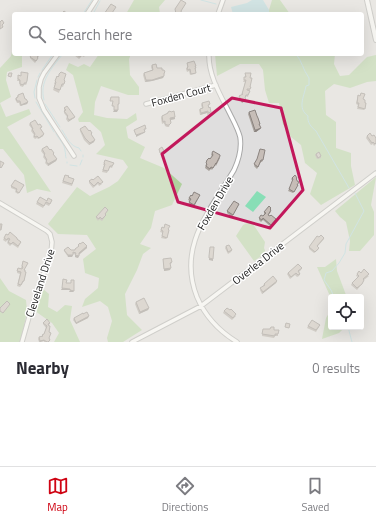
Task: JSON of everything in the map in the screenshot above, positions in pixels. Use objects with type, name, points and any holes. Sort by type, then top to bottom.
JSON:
[{"type":"street","points":[[88,12],[96,0]]},
{"type":"street","points":[[219,12],[223,0]]},
{"type":"street","points":[[367,0],[376,40]]},
{"type":"street","points":[[57,56],[41,79],[39,98],[44,110],[74,156]]},
{"type":"street","name":"Foxden Drive","points":[[209,56],[212,74],[216,85],[240,137],[240,151],[234,170],[198,230],[191,256],[191,276],[201,306],[207,315],[217,327],[237,342]]},
{"type":"street","name":"Foxden Court","points":[[146,104],[216,85]]},
{"type":"street","name":"Overlea Drive","points":[[132,342],[201,306],[376,172]]},
{"type":"street","name":"Cleveland Drive","points":[[0,203],[47,231],[50,234],[52,242],[51,253],[30,310],[22,342]]},
{"type":"highlighted area","points":[[232,98],[281,108],[303,190],[270,228],[178,202],[162,154]]},
{"type":"shaded area","points":[[0,0],[376,0],[376,342],[0,342]]},
{"type":"green space","points":[[134,0],[165,0],[159,7],[160,12],[127,12]]},
{"type":"green space","points":[[272,0],[280,0],[289,12],[269,12]]},
{"type":"green space","points":[[12,52],[12,56],[22,56],[22,67],[7,72],[6,80],[11,97],[0,103],[0,68],[11,56]]},
{"type":"green space","points":[[376,55],[376,81],[367,82],[350,88],[334,84],[325,91],[326,115],[336,122],[336,148],[351,153],[351,166],[355,185],[321,205],[310,194],[317,173],[305,163],[301,145],[291,137],[283,124],[279,103],[269,103],[265,90],[263,70],[259,64],[240,64],[217,76],[215,56],[335,56],[334,64],[340,76],[349,75],[367,57]]},
{"type":"green space","points":[[98,56],[130,56],[130,75],[139,87],[139,95],[128,95],[101,86],[95,102],[94,115],[107,118],[127,119],[136,113],[137,120],[126,127],[128,138],[145,147],[140,158],[164,168],[182,184],[172,205],[155,211],[151,228],[140,244],[151,248],[143,254],[125,294],[127,315],[142,330],[123,342],[108,342],[107,338],[112,321],[108,307],[100,301],[82,307],[85,299],[98,288],[99,278],[85,273],[83,259],[96,249],[87,235],[58,234],[48,224],[77,187],[90,196],[118,181],[128,167],[123,160],[96,154],[105,145],[101,132],[90,122],[79,122],[78,119],[83,112],[73,75],[66,70],[69,63],[78,67],[84,64],[90,67]]},
{"type":"green space","points":[[0,103],[6,117],[29,109],[31,114],[7,127],[51,192],[37,189],[27,193],[24,175],[3,149],[0,149]]},
{"type":"green space","points":[[376,177],[371,205],[374,212],[374,235],[360,251],[349,251],[350,241],[346,222],[335,211]]},
{"type":"green space","points":[[257,191],[266,197],[253,212],[245,206]]},
{"type":"green space","points":[[251,221],[265,242],[264,248],[266,253],[254,261],[236,236],[243,225]]},
{"type":"green space","points":[[336,259],[337,271],[346,294],[329,294],[317,267],[325,267]]},
{"type":"green space","points":[[0,278],[9,291],[26,300],[27,311],[21,342],[0,342]]},
{"type":"green space","points":[[42,288],[49,294],[48,307],[57,312],[65,305],[72,306],[70,320],[80,342],[54,342],[59,333],[52,323],[35,311]]},
{"type":"green space","points":[[328,315],[328,330],[342,330],[339,333],[322,339]]},
{"type":"water","points":[[252,0],[263,0],[269,12],[232,12],[231,7],[247,3]]},
{"type":"building","points":[[181,0],[186,3],[181,12],[176,12],[175,9]]},
{"type":"building","points":[[111,4],[116,7],[113,12],[105,12]]},
{"type":"building","points":[[2,20],[4,23],[2,25],[3,27],[0,29],[0,22]]},
{"type":"building","points":[[38,56],[38,58],[36,61],[30,57]]},
{"type":"building","points":[[194,61],[196,73],[191,74],[190,69],[188,70],[187,68],[187,63]]},
{"type":"building","points":[[156,64],[157,68],[162,68],[162,70],[164,70],[164,76],[152,80],[146,80],[144,73],[153,70],[152,65]]},
{"type":"building","points":[[21,72],[28,73],[27,81],[24,85],[20,84],[20,80],[18,79],[18,75],[21,76]]},
{"type":"building","points":[[61,72],[66,74],[64,84],[62,84],[60,90],[54,88],[57,76],[59,76]]},
{"type":"building","points":[[9,73],[12,73],[11,77],[8,76]]},
{"type":"building","points":[[245,73],[251,73],[250,78],[252,78],[251,87],[250,89],[247,89],[250,91],[248,95],[246,95],[246,99],[242,101],[239,96],[243,94],[246,80],[244,80],[244,77],[246,77]]},
{"type":"building","points":[[23,93],[28,102],[21,105],[20,101],[17,101],[16,98],[18,95]]},
{"type":"building","points":[[361,93],[365,94],[363,99],[366,103],[365,109],[358,107],[359,103],[357,103],[358,95],[360,96]]},
{"type":"building","points":[[111,97],[119,97],[118,110],[114,110],[114,106],[112,106],[113,101],[110,101]]},
{"type":"building","points":[[209,101],[210,104],[208,105],[211,112],[208,113],[208,111],[201,113],[200,109],[203,108],[202,103]]},
{"type":"building","points":[[67,106],[75,117],[69,120],[64,111],[66,110],[64,108]]},
{"type":"building","points":[[255,110],[261,128],[256,130],[249,112]]},
{"type":"building","points":[[170,111],[174,111],[175,117],[170,118],[171,123],[167,125],[165,124],[165,121],[163,122],[162,116]]},
{"type":"building","points":[[35,120],[38,125],[40,124],[42,127],[40,128],[44,134],[39,138],[34,136],[35,134],[30,123]]},
{"type":"building","points":[[145,125],[145,132],[136,135],[134,130]]},
{"type":"building","points":[[85,126],[89,131],[90,130],[95,140],[90,143],[80,129]]},
{"type":"building","points":[[370,133],[376,138],[375,144],[373,142],[372,143],[367,136]]},
{"type":"building","points":[[47,146],[50,150],[51,149],[57,159],[48,164],[42,149]]},
{"type":"building","points":[[162,147],[164,151],[160,153],[159,149]]},
{"type":"building","points":[[260,149],[265,150],[263,160],[261,160],[258,167],[254,164]]},
{"type":"building","points":[[213,151],[220,156],[213,168],[211,167],[210,169],[206,166],[206,163],[207,160],[213,155]]},
{"type":"building","points":[[319,152],[321,156],[318,158],[316,154]]},
{"type":"building","points":[[105,160],[114,163],[110,166],[108,171],[103,170]]},
{"type":"building","points":[[0,161],[4,163],[1,168],[0,167]]},
{"type":"building","points":[[65,175],[74,179],[72,184],[63,181]]},
{"type":"building","points":[[295,175],[297,181],[299,182],[294,192],[289,189],[293,179],[292,178]]},
{"type":"building","points":[[98,176],[103,182],[100,184],[98,182],[94,186],[89,181]]},
{"type":"building","points":[[15,180],[24,185],[19,193],[16,191],[17,189],[11,186]]},
{"type":"building","points":[[194,192],[200,195],[194,205],[189,202],[191,199],[189,198]]},
{"type":"building","points":[[40,197],[47,201],[48,198],[52,200],[50,204],[46,202],[44,206],[37,202]]},
{"type":"building","points":[[234,201],[239,204],[233,215],[227,211]]},
{"type":"building","points":[[269,206],[271,210],[268,215],[271,215],[276,219],[271,225],[263,218],[262,220],[259,218],[261,215],[263,216],[266,213],[264,212]]},
{"type":"building","points":[[105,207],[108,210],[105,214],[106,215],[102,219],[100,217],[99,219],[96,217]]},
{"type":"building","points":[[165,224],[170,226],[168,229],[167,238],[162,236],[163,231],[161,230],[162,227],[164,228]]},
{"type":"building","points":[[10,232],[21,242],[18,246],[13,242],[11,244],[8,242],[10,239],[8,238],[7,240],[4,238],[6,234],[8,235]]},
{"type":"building","points":[[321,235],[324,238],[317,246],[319,248],[315,252],[309,247],[317,236],[319,237]]},
{"type":"building","points":[[83,242],[87,246],[79,253],[79,256],[75,255],[76,253],[73,252],[73,255],[68,255],[64,250],[68,247],[71,250],[75,250],[80,243]]},
{"type":"building","points":[[229,245],[232,250],[228,252],[226,246]]},
{"type":"building","points":[[210,247],[214,247],[213,259],[209,258]]},
{"type":"building","points":[[171,258],[171,268],[164,269],[163,259]]},
{"type":"building","points":[[23,261],[28,263],[24,270],[26,272],[24,281],[21,285],[18,284],[21,272],[17,271],[18,268],[22,269]]},
{"type":"building","points":[[298,264],[302,268],[298,271],[300,274],[298,275],[296,273],[291,277],[288,273]]},
{"type":"building","points":[[364,269],[369,274],[363,279],[362,284],[357,288],[352,283],[359,276],[357,274],[359,271],[361,273]]},
{"type":"building","points":[[273,276],[277,281],[263,292],[260,288]]},
{"type":"building","points":[[63,279],[67,280],[66,283],[71,283],[71,280],[74,280],[74,291],[62,288]]},
{"type":"building","points":[[144,298],[149,308],[140,312],[136,302]]},
{"type":"building","points":[[7,301],[10,304],[3,313],[0,311],[0,308]]},
{"type":"building","points":[[227,308],[230,310],[231,309],[236,314],[233,318],[224,311]]},
{"type":"building","points":[[87,312],[89,316],[76,323],[74,318]]},
{"type":"building","points":[[47,319],[50,323],[48,324],[50,326],[49,332],[51,333],[49,338],[50,340],[48,342],[44,340],[40,341],[39,337],[43,336],[42,335],[44,334],[47,326],[43,323]]},
{"type":"building","points":[[312,320],[320,325],[316,330],[308,326]]},
{"type":"building","points":[[286,323],[290,324],[289,328],[285,327]]},
{"type":"building","points":[[271,327],[274,327],[274,330],[279,330],[278,334],[275,334],[275,336],[262,334],[263,329],[270,329]]},
{"type":"waterway","points":[[84,12],[92,0]]},
{"type":"waterway","points":[[201,0],[216,4]]},
{"type":"waterway","points":[[94,12],[100,1]]},
{"type":"waterway","points":[[42,70],[52,56]]},
{"type":"waterway","points":[[44,100],[43,87],[47,76],[61,56]]},
{"type":"waterway","points":[[297,56],[309,78],[309,85],[306,86],[303,98],[303,109],[308,116],[308,120],[312,128],[316,131],[349,188]]},
{"type":"waterway","points":[[38,77],[40,73]]},
{"type":"waterway","points":[[35,98],[34,92],[37,80]]},
{"type":"waterway","points":[[36,102],[54,132]]},
{"type":"waterway","points":[[45,104],[60,127]]},
{"type":"waterway","points":[[62,130],[71,144],[79,148],[81,151]]},
{"type":"waterway","points":[[56,134],[62,142],[66,158]]},
{"type":"waterway","points":[[80,165],[82,160]]},
{"type":"waterway","points":[[70,165],[77,166]]},
{"type":"waterway","points":[[333,294],[324,280],[326,273],[332,271],[339,263],[345,253],[346,244],[364,211],[355,193]]},
{"type":"waterway","points":[[349,330],[352,342]]}]
